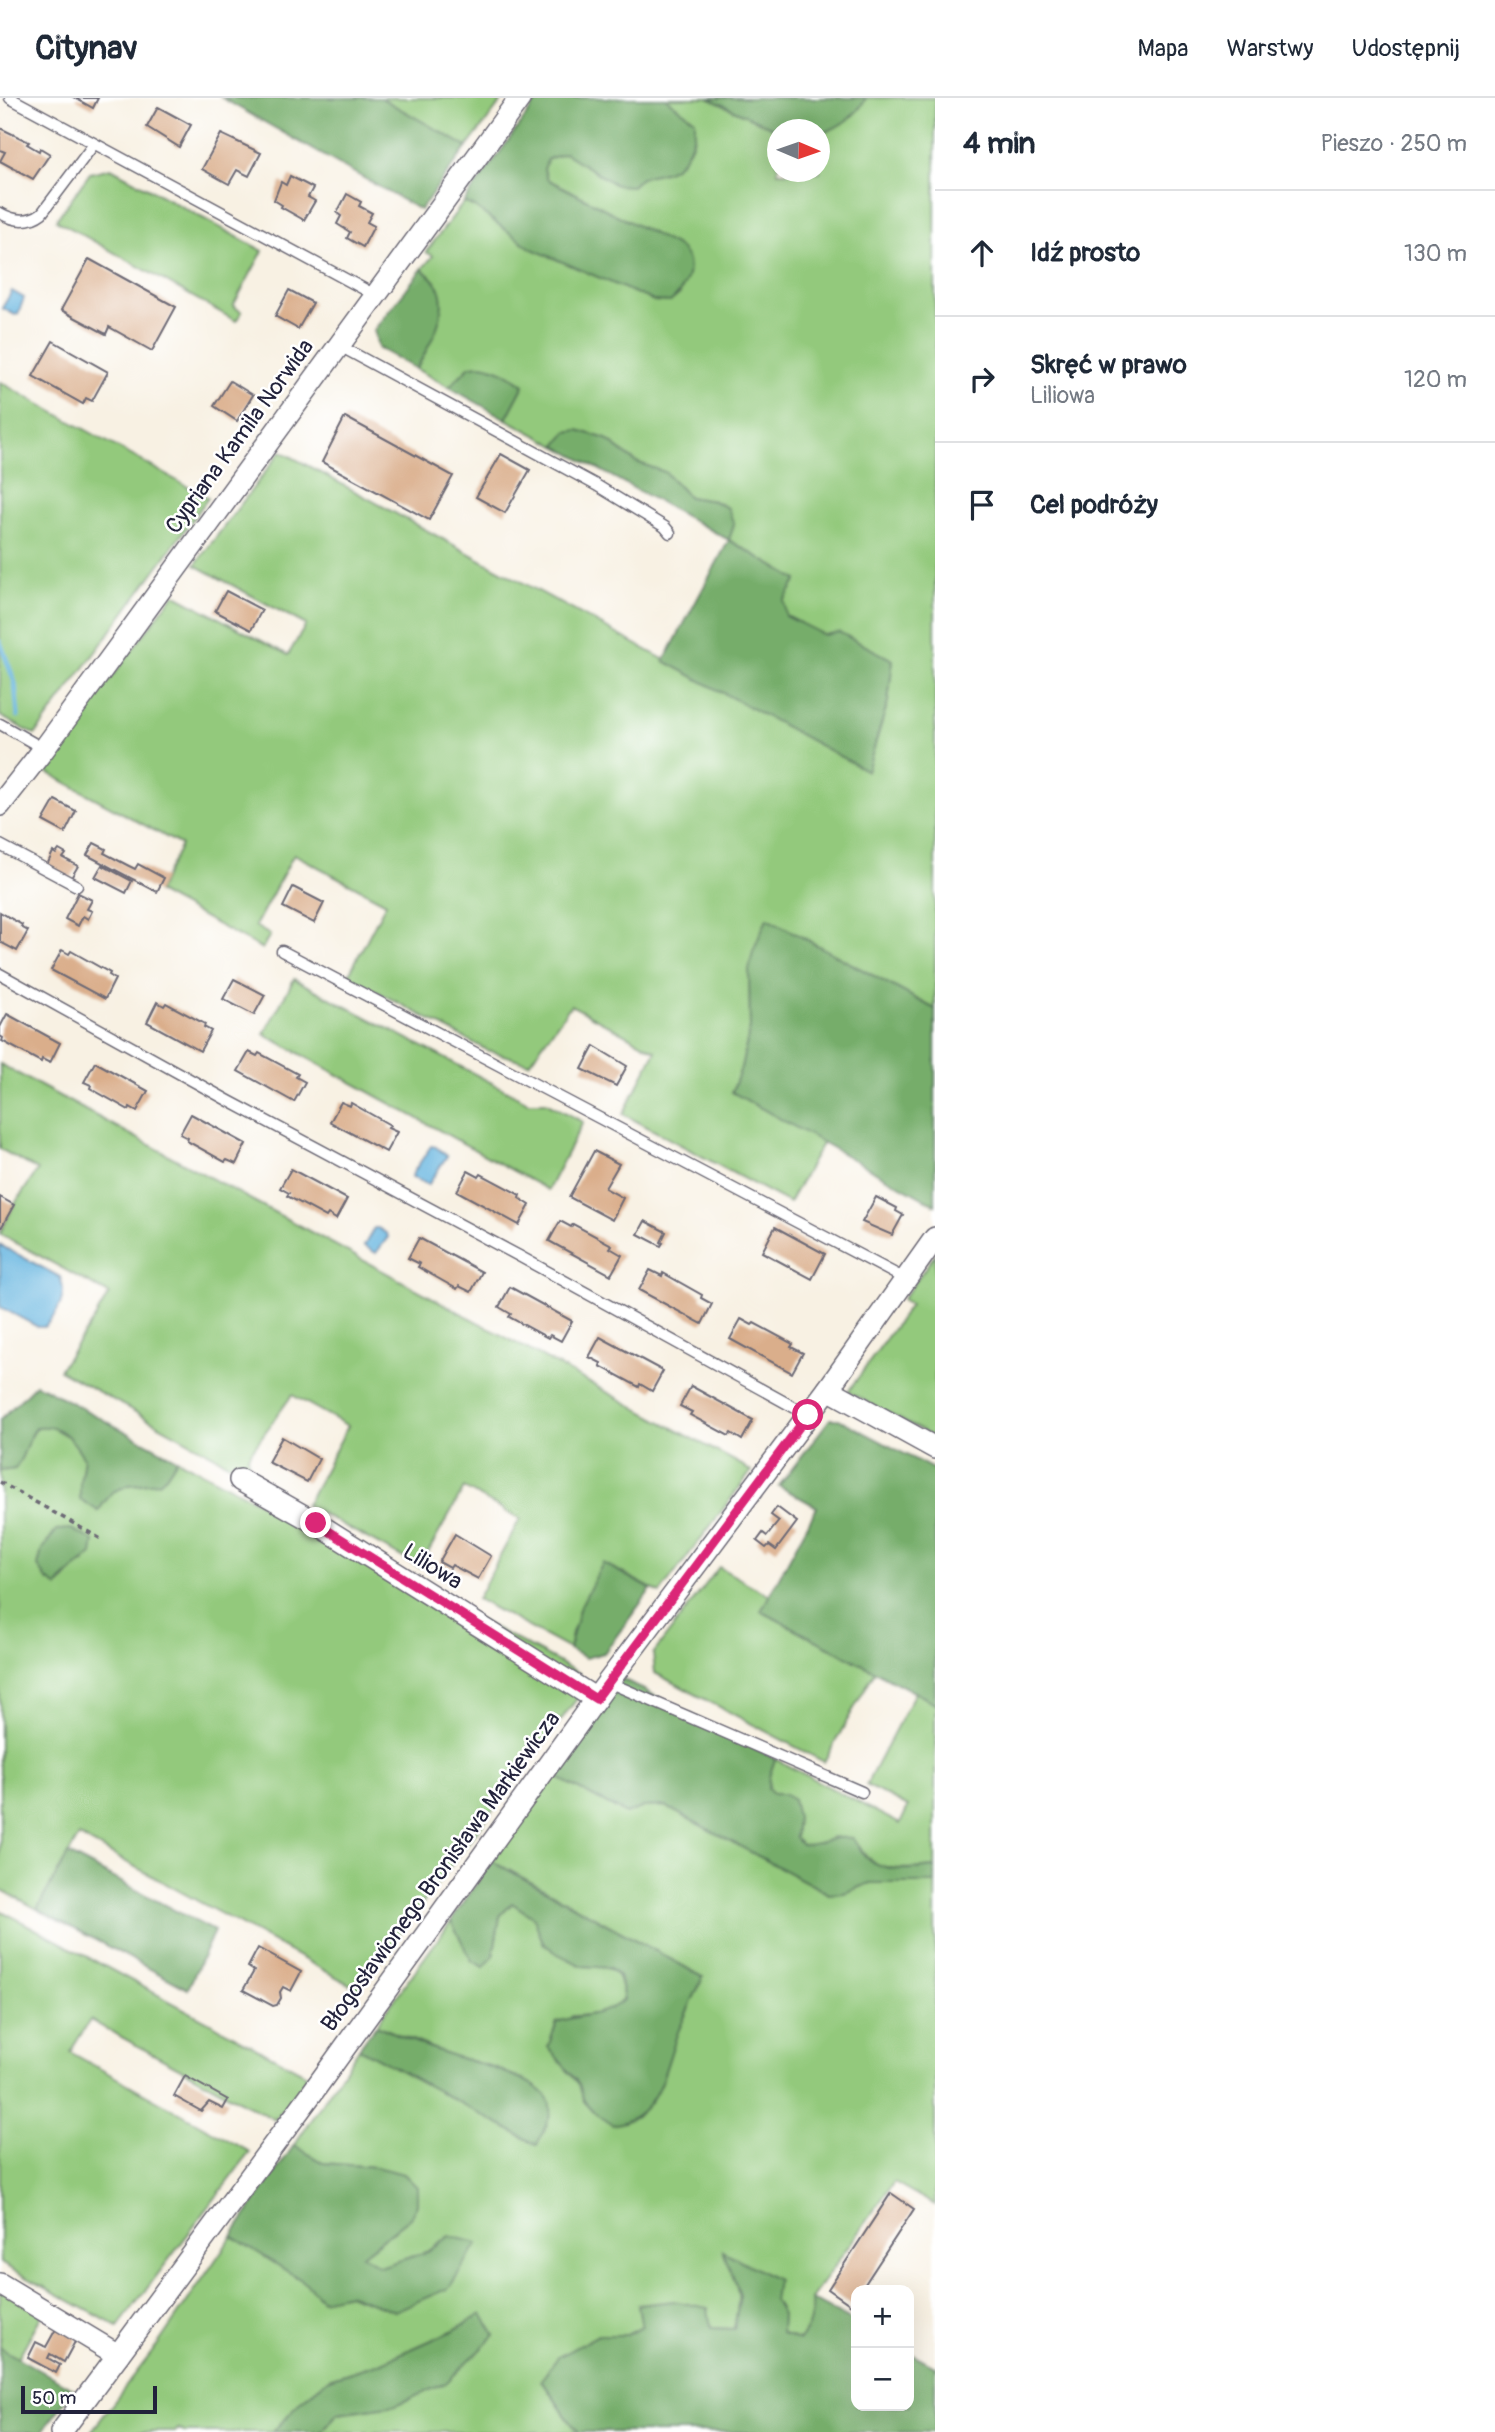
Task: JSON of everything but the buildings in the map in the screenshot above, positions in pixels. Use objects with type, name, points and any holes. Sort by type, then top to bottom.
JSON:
[{"type":"street","name":"Cypriana Kamila Norwida","points":[[0,804],[44,749],[520,98]]},
{"type":"street","name":"Błogosławionego Bronisława Markiewicza","points":[[61,2432],[312,2093],[602,1691],[828,1390],[935,1238]]},
{"type":"street","points":[[828,1390],[935,1448]]},
{"type":"street","name":"Liliowa","points":[[240,1480],[602,1691]]},
{"type":"street","points":[[0,2284],[118,2355]]},
{"type":"lane","points":[[10,98],[375,295]]},
{"type":"lane","points":[[0,213],[16,219],[36,218],[94,144]]},
{"type":"lane","points":[[338,345],[596,485],[670,533]]},
{"type":"lane","points":[[0,724],[44,749]]},
{"type":"lane","points":[[0,845],[77,886]]},
{"type":"lane","points":[[282,951],[905,1279]]},
{"type":"lane","points":[[0,974],[808,1415]]},
{"type":"lane","points":[[602,1691],[862,1793]]},
{"type":"path","points":[[0,1482],[101,1539]]},
{"type":"green space","points":[[222,98],[381,98],[467,147],[420,210]]},
{"type":"green space","points":[[381,98],[504,98],[467,147]]},
{"type":"green space","points":[[539,98],[665,98],[695,120],[692,143],[680,163],[667,171],[644,177],[632,186],[616,185],[565,153],[548,159],[544,169],[547,179],[679,247],[689,267],[682,289],[670,302],[654,301],[532,249],[464,202]]},
{"type":"green space","points":[[665,98],[708,98],[767,125],[767,182],[830,182],[830,130],[858,110],[866,98],[935,98],[935,1009],[768,919],[749,970],[750,1028],[741,1068],[732,1092],[823,1142],[789,1203],[623,1114],[656,1051],[571,1005],[529,1063],[487,1050],[348,976],[386,903],[294,854],[255,926],[270,935],[262,949],[157,892],[181,845],[43,770],[174,594],[288,655],[306,625],[195,565],[281,451],[867,770],[888,701],[893,660],[824,635],[786,616],[783,601],[797,580],[729,540],[714,501],[689,497],[665,472],[636,462],[606,439],[578,430],[567,432],[556,446],[506,419],[524,385],[509,374],[470,366],[449,387],[416,369],[430,343],[435,281],[422,269],[433,256],[426,252],[464,202],[532,249],[654,301],[670,302],[680,294],[688,273],[547,179],[544,169],[548,159],[565,153],[616,185],[658,172],[681,160],[689,150],[694,137],[695,120]]},
{"type":"green space","points":[[708,98],[866,98],[858,110],[830,130],[830,119],[767,119],[767,125]]},
{"type":"green space","points":[[111,168],[263,251],[233,306],[242,312],[236,321],[56,220],[90,173]]},
{"type":"green space","points":[[422,269],[435,281],[442,302],[438,326],[416,369],[378,348],[374,330]]},
{"type":"green space","points":[[481,365],[504,372],[524,385],[506,419],[449,387],[470,366]]},
{"type":"green space","points":[[0,382],[208,498],[35,735],[0,716]]},
{"type":"green space","points":[[578,430],[606,439],[636,462],[665,472],[689,497],[714,501],[728,508],[734,525],[729,540],[556,446],[567,432]]},
{"type":"green space","points":[[729,540],[797,580],[784,601],[786,616],[824,635],[839,632],[893,660],[888,702],[867,771],[664,661]]},
{"type":"green space","points":[[767,918],[935,1009],[935,1205],[732,1092],[741,1068],[750,1028],[749,970],[753,951]]},
{"type":"green space","points":[[294,979],[528,1102],[546,1102],[583,1122],[548,1190],[264,1034]]},
{"type":"green space","points":[[0,1064],[751,1472],[660,1593],[603,1563],[572,1632],[569,1649],[477,1599],[520,1519],[464,1488],[420,1567],[306,1505],[348,1426],[292,1395],[248,1456],[251,1476],[59,1370],[109,1294],[0,1234],[14,1205],[38,1170],[0,1149]]},
{"type":"green space","points":[[935,1254],[935,1438],[848,1392],[910,1305],[902,1300]]},
{"type":"green space","points":[[36,1384],[177,1459],[159,1482],[129,1485],[112,1492],[98,1511],[80,1499],[84,1458],[60,1430],[37,1427],[15,1469],[0,1471],[0,1420]]},
{"type":"green space","points":[[830,1419],[839,1419],[935,1470],[935,1703],[761,1611],[817,1507],[779,1486]]},
{"type":"green space","points":[[49,1426],[72,1439],[84,1458],[80,1483],[98,1511],[112,1492],[166,1476],[177,1459],[579,1673],[585,1688],[358,1989],[79,1836],[37,1909],[0,1889],[0,1471],[15,1469],[38,1427]],"holes":[[[53,1534],[85,1562],[73,1570],[58,1587]]]},
{"type":"green space","points":[[71,1529],[94,1541],[92,1554],[61,1581],[58,1587],[47,1580],[38,1566],[42,1549],[57,1530]]},
{"type":"green space","points":[[603,1563],[651,1589],[604,1653],[585,1658],[569,1649],[579,1609]]},
{"type":"green space","points":[[719,1567],[770,1596],[761,1611],[875,1671],[824,1762],[655,1673],[653,1654]]},
{"type":"green space","points":[[621,1678],[775,1759],[768,1789],[773,1794],[783,1794],[793,1800],[797,1817],[795,1838],[801,1845],[853,1838],[866,1857],[881,1866],[899,1869],[935,1867],[935,1883],[870,1883],[844,1893],[829,1894],[665,1806],[644,1807],[626,1814],[554,1776]]},
{"type":"green space","points":[[915,1692],[935,1703],[935,1867],[902,1869],[882,1866],[874,1862],[859,1846],[832,1838],[817,1845],[801,1845],[795,1838],[797,1817],[783,1794],[773,1794],[768,1789],[775,1759],[900,1824],[908,1807],[866,1785]]},
{"type":"green space","points":[[554,1776],[626,1814],[643,1807],[665,1806],[829,1894],[844,1893],[870,1883],[935,1883],[935,2205],[894,2182],[811,2299],[810,2321],[799,2340],[780,2333],[782,2315],[774,2301],[728,2265],[736,2282],[738,2296],[734,2329],[711,2328],[638,2305],[642,2327],[627,2335],[598,2335],[541,2380],[579,2432],[321,2432],[338,2413],[395,2405],[482,2315],[380,2363],[329,2379],[301,2401],[273,2432],[184,2432],[178,2429],[175,2432],[91,2432],[156,2347],[232,2236],[306,2283],[322,2299],[348,2294],[395,2311],[449,2236],[429,2251],[380,2267],[361,2255],[395,2230],[376,2167],[323,2163],[294,2145],[359,2048],[537,2144],[548,2121],[537,2089],[497,2068],[449,2055],[376,2025],[451,1921],[462,1939],[493,1957],[500,1916],[512,1903],[534,1918],[582,1966],[601,1967],[613,1971],[616,1975],[624,2000],[600,2012],[572,2016],[548,2047],[579,2084],[584,2101],[594,2112],[660,2084],[678,2031],[703,1977],[492,1861]]},
{"type":"green space","points":[[68,1854],[214,1931],[188,1989],[37,1909]]},
{"type":"green space","points":[[492,1861],[703,1977],[678,2032],[658,2090],[641,2112],[629,2120],[613,2125],[594,2112],[584,2101],[579,2084],[548,2047],[557,2022],[607,2010],[624,2000],[619,1976],[610,1968],[582,1966],[558,1954],[543,1943],[534,1918],[512,1903],[500,1916],[493,1957],[484,1967],[472,1961],[451,1921]]},
{"type":"green space","points":[[0,1910],[309,2076],[275,2120],[90,2020],[70,2052],[250,2152],[118,2327],[0,2263]]},
{"type":"green space","points":[[376,2025],[518,2078],[541,2091],[548,2099],[550,2111],[537,2145],[359,2048]]},
{"type":"green space","points":[[294,2145],[323,2163],[376,2167],[404,2174],[417,2187],[417,2204],[411,2217],[362,2255],[380,2267],[429,2251],[449,2236],[478,2243],[449,2288],[395,2311],[348,2294],[322,2300],[306,2283],[232,2236]]},
{"type":"green space","points":[[723,2251],[777,2280],[774,2301],[782,2315],[781,2333],[799,2340],[810,2321],[811,2299],[851,2320],[851,2411],[914,2411],[914,2355],[935,2366],[935,2432],[579,2432],[541,2380],[558,2357],[598,2335],[627,2335],[642,2327],[638,2305],[674,2301],[708,2308],[711,2328],[734,2329],[740,2295]]},
{"type":"green space","points":[[0,2280],[47,2306],[18,2358],[0,2348]]},
{"type":"green space","points":[[482,2314],[495,2335],[446,2383],[396,2405],[338,2413],[321,2432],[273,2432],[301,2401],[329,2379],[380,2363],[452,2331]]},
{"type":"green space","points":[[0,2348],[74,2389],[42,2432],[0,2432]]},
{"type":"water","points":[[12,291],[24,298],[18,314],[15,315],[2,308]]},
{"type":"water","points":[[431,1146],[447,1156],[428,1185],[412,1177]]},
{"type":"water","points":[[374,1228],[378,1228],[388,1237],[376,1253],[364,1246]]},
{"type":"water","points":[[0,1245],[60,1277],[62,1298],[54,1316],[44,1327],[38,1327],[0,1307]]},
{"type":"waterway","points":[[0,642],[15,683],[18,716]]},
{"type":"route","points":[[316,1523],[596,1699],[808,1415]]}]
